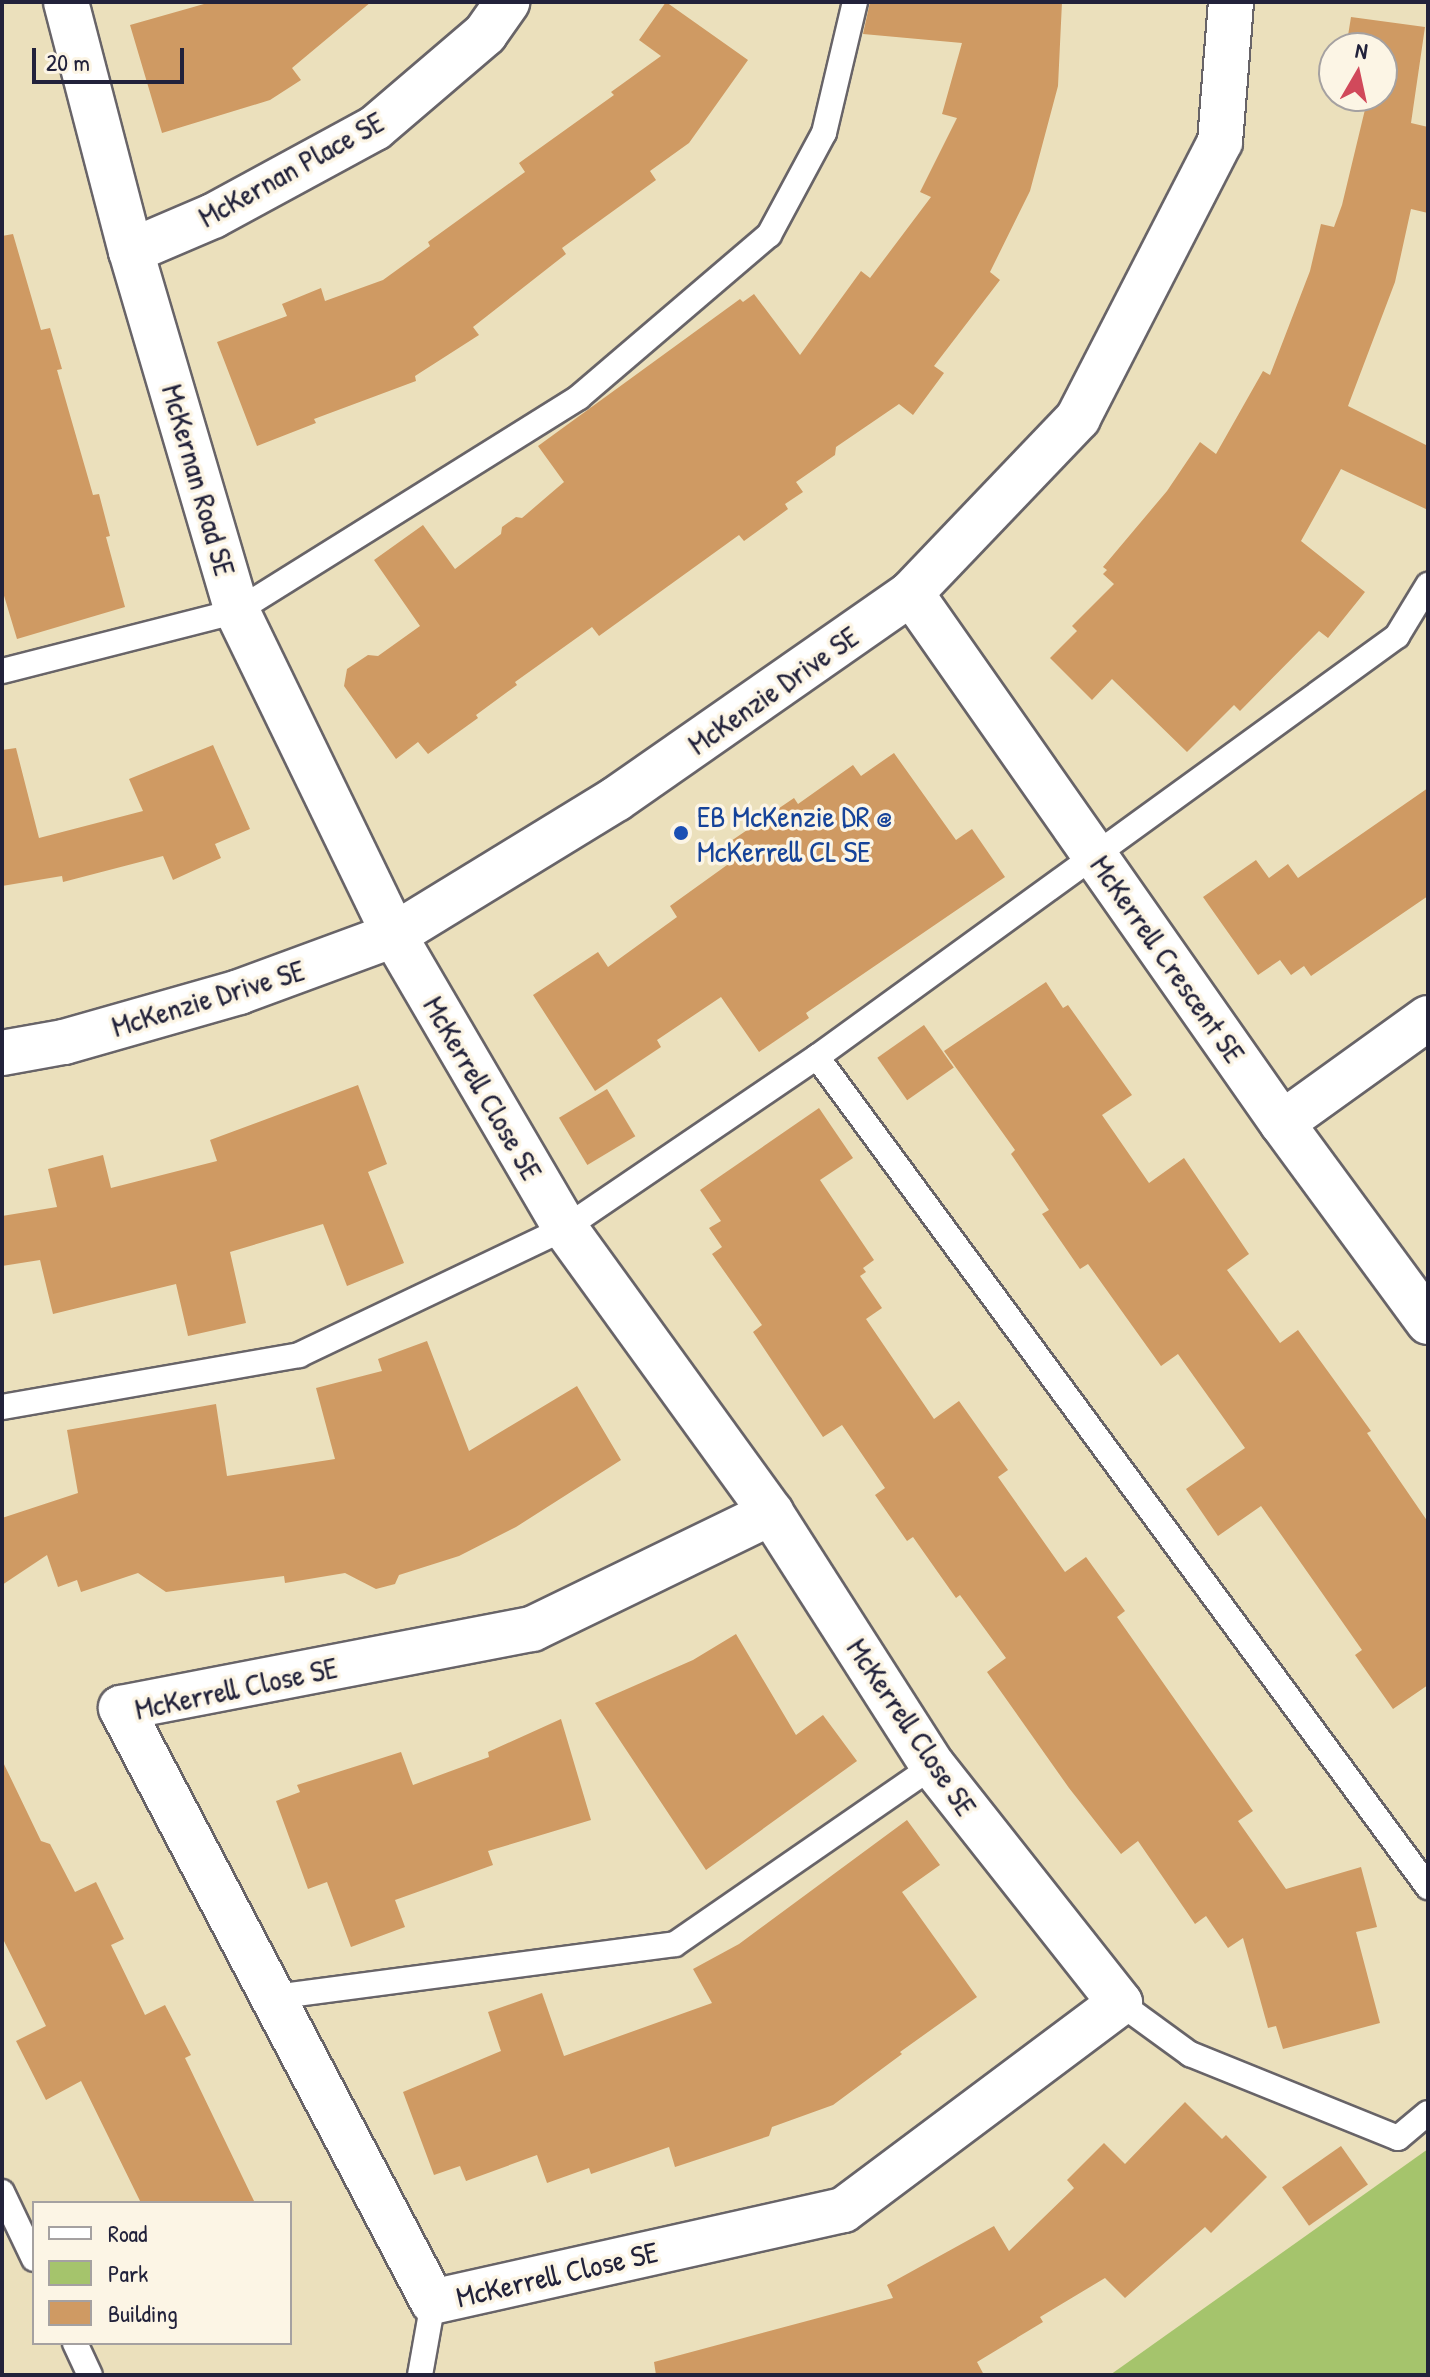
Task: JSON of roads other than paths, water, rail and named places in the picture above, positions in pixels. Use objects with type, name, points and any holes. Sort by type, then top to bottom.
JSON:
[{"type":"street","name":"McKernan Road SE","points":[[66,2],[131,251],[237,611],[394,935]]},
{"type":"street","name":"McKernan Place SE","points":[[131,251],[213,216],[375,128],[485,34],[507,2]]},
{"type":"street","name":"McKenzie Drive SE","points":[[2,1053],[64,1042],[239,992],[394,935],[616,799],[911,593],[1078,418],[1220,142],[1231,2]]},
{"type":"street","name":"McKerrell Crescent SE","points":[[911,593],[1282,1123],[1428,1322]]},
{"type":"street","name":"McKerrell Close SE","points":[[394,935],[565,1228],[771,1513],[933,1766],[1120,2003],[843,2210],[433,2302],[121,1708],[532,1629],[771,1513]]},
{"type":"street","points":[[1282,1123],[1428,1018]]},
{"type":"lane","points":[[2,671],[237,611],[579,397],[769,235],[824,133],[855,2]]},
{"type":"lane","points":[[2,1407],[299,1355],[565,1228],[817,1057],[1397,636],[1428,585]]},
{"type":"lane","points":[[817,1057],[1428,1887]]},
{"type":"lane","points":[[274,1997],[675,1944],[933,1766]]},
{"type":"lane","points":[[1120,2003],[1190,2054],[1398,2138],[1428,2113]]},
{"type":"lane","points":[[2,2192],[32,2255]]},
{"type":"lane","points":[[420,2375],[433,2302]]},
{"type":"lane","points":[[76,2345],[90,2375]]},
{"type":"place","name":"EB McKenzie DR @ McKerrell CL SE","points":[[681,833]]}]
